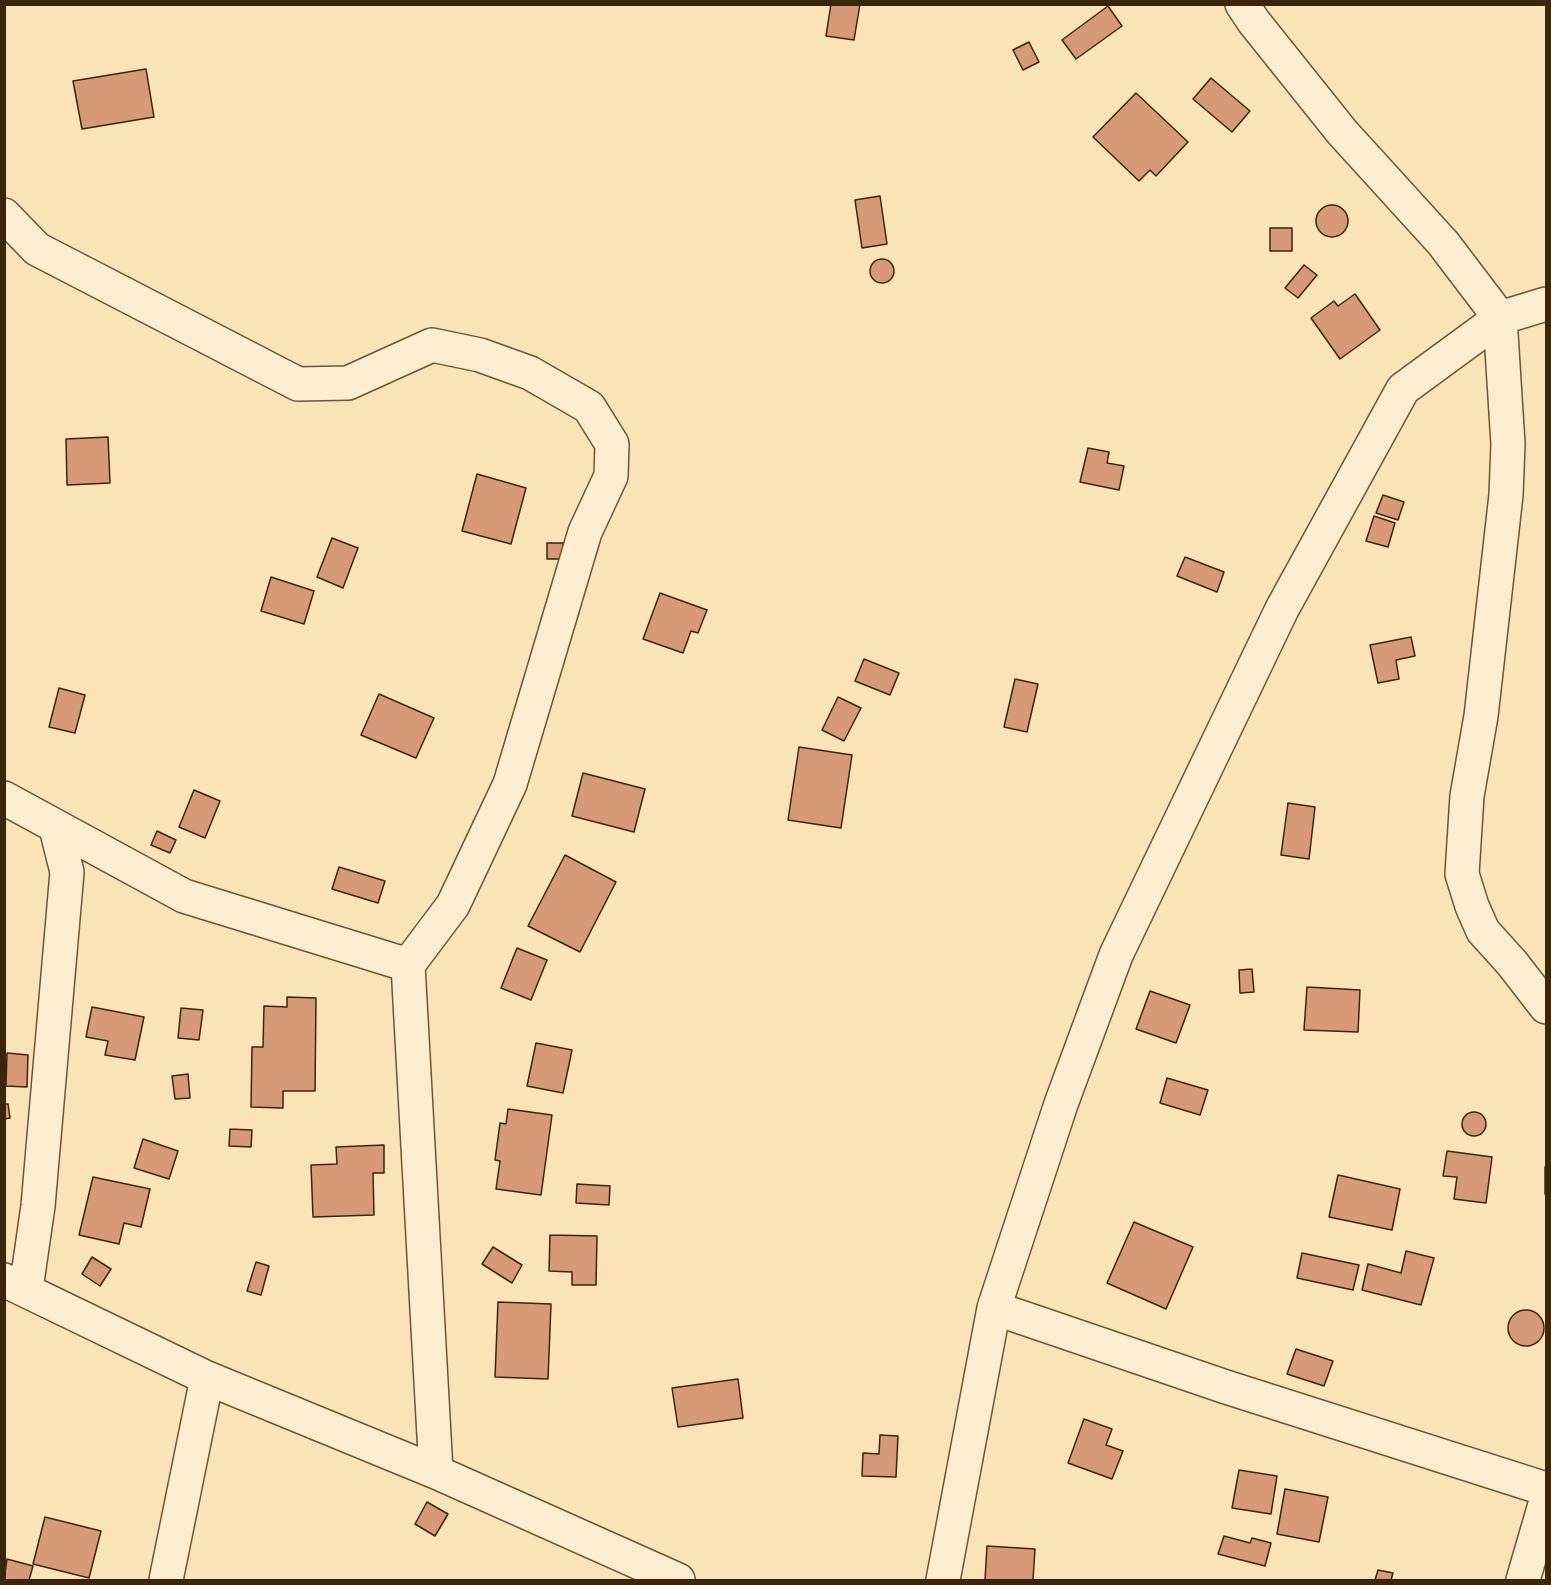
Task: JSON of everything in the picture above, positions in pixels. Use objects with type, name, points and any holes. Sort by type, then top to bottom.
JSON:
[{"type":"street","points":[[1242,4],[1342,132],[1443,243],[1500,318],[1508,444],[1506,495],[1481,716],[1467,796],[1462,874],[1483,931],[1512,963],[1546,1008]]},
{"type":"street","points":[[4,215],[37,249],[298,384],[348,383],[432,345],[480,355],[530,373],[589,407],[612,444],[611,476],[585,532],[510,784],[453,905],[408,965],[436,1472]]},
{"type":"street","points":[[943,1581],[994,1308],[1061,1104],[1116,956],[1282,609],[1403,389],[1500,318],[1546,304]]},
{"type":"street","points":[[4,798],[184,896],[408,965]]},
{"type":"street","points":[[56,828],[67,872],[38,1206],[15,1285],[207,1378],[436,1472],[678,1581]]},
{"type":"street","points":[[994,1308],[1226,1387],[1546,1489]]},
{"type":"street","points":[[166,1581],[207,1378]]},
{"type":"street","points":[[1523,1581],[1546,1501]]},
{"type":"building","points":[[831,4],[860,4],[854,40],[826,36]]},
{"type":"building","points":[[1108,6],[1122,26],[1076,59],[1062,40]]},
{"type":"building","points":[[1029,42],[1039,62],[1023,70],[1013,50]]},
{"type":"building","points":[[146,69],[154,117],[82,129],[73,81]]},
{"type":"building","points":[[1211,78],[1250,111],[1232,132],[1193,99]]},
{"type":"building","points":[[1136,93],[1188,142],[1156,176],[1150,170],[1139,181],[1093,137]]},
{"type":"building","points":[[880,196],[887,244],[862,248],[855,200]]},
{"type":"building","points":[[1332,205],[1343,210],[1348,221],[1343,232],[1332,237],[1321,232],[1316,221],[1321,210]]},
{"type":"building","points":[[1270,228],[1292,228],[1292,251],[1270,251]]},
{"type":"building","points":[[882,259],[887,260],[893,266],[893,276],[887,282],[882,283],[877,282],[871,276],[870,271],[871,266],[877,260]]},
{"type":"building","points":[[1304,265],[1317,275],[1298,298],[1285,288]]},
{"type":"building","points":[[1355,294],[1380,330],[1340,359],[1311,318],[1334,301],[1338,306]]},
{"type":"building","points":[[108,437],[110,483],[67,485],[66,439]]},
{"type":"building","points":[[1088,448],[1109,452],[1107,463],[1124,466],[1119,490],[1080,482]]},
{"type":"building","points":[[477,474],[526,488],[511,544],[462,531]]},
{"type":"building","points":[[1383,495],[1404,502],[1398,520],[1376,513]]},
{"type":"building","points":[[1374,516],[1395,523],[1388,547],[1366,541]]},
{"type":"building","points":[[332,538],[358,548],[343,588],[317,577]]},
{"type":"building","points":[[547,543],[563,543],[563,559],[547,559]]},
{"type":"building","points":[[1185,557],[1224,572],[1217,592],[1177,576]]},
{"type":"building","points":[[271,577],[314,591],[304,624],[261,611]]},
{"type":"building","points":[[660,593],[707,610],[698,633],[691,631],[683,653],[643,639]]},
{"type":"building","points":[[1411,637],[1415,656],[1396,660],[1399,679],[1378,683],[1370,645]]},
{"type":"building","points":[[864,659],[899,673],[890,695],[855,681]]},
{"type":"building","points":[[1015,679],[1038,684],[1027,732],[1004,727]]},
{"type":"building","points":[[59,688],[85,695],[75,733],[49,727]]},
{"type":"building","points":[[379,694],[434,718],[416,758],[361,735]]},
{"type":"building","points":[[838,697],[861,708],[844,741],[822,730]]},
{"type":"building","points":[[799,747],[852,755],[841,828],[788,820]]},
{"type":"building","points":[[583,773],[645,789],[634,832],[572,816]]},
{"type":"building","points":[[194,790],[220,801],[205,838],[179,827]]},
{"type":"building","points":[[1288,803],[1315,807],[1309,859],[1281,855]]},
{"type":"building","points":[[157,831],[176,840],[170,853],[151,845]]},
{"type":"building","points":[[565,855],[616,882],[580,952],[528,926]]},
{"type":"building","points":[[339,867],[385,881],[378,903],[332,889]]},
{"type":"building","points":[[517,948],[547,960],[531,1000],[501,988]]},
{"type":"building","points":[[1252,969],[1254,992],[1240,993],[1239,970]]},
{"type":"building","points":[[1307,987],[1360,990],[1358,1032],[1304,1030]]},
{"type":"building","points":[[1150,991],[1190,1005],[1176,1043],[1136,1029]]},
{"type":"building","points":[[287,997],[316,998],[315,1091],[283,1091],[283,1108],[251,1107],[252,1047],[263,1047],[264,1006],[287,1007]]},
{"type":"building","points":[[92,1007],[144,1017],[135,1060],[105,1055],[108,1041],[86,1037]]},
{"type":"building","points":[[181,1008],[203,1010],[199,1040],[178,1038]]},
{"type":"building","points":[[536,1043],[572,1050],[563,1093],[527,1086]]},
{"type":"building","points":[[7,1053],[28,1055],[27,1087],[6,1086]]},
{"type":"building","points":[[188,1074],[190,1098],[175,1099],[172,1076]]},
{"type":"building","points":[[1167,1078],[1208,1090],[1200,1115],[1160,1103]]},
{"type":"building","points":[[4,1104],[8,1104],[10,1118],[4,1119]]},
{"type":"building","points":[[508,1109],[552,1115],[541,1195],[496,1189],[500,1161],[495,1160],[500,1123],[506,1124]]},
{"type":"building","points":[[1474,1112],[1483,1115],[1486,1124],[1483,1133],[1474,1136],[1465,1133],[1462,1124],[1465,1115]]},
{"type":"building","points":[[230,1129],[252,1130],[251,1147],[229,1146]]},
{"type":"building","points":[[143,1139],[178,1151],[169,1179],[134,1168]]},
{"type":"building","points":[[384,1145],[384,1173],[373,1173],[374,1215],[313,1217],[311,1165],[337,1164],[336,1147]]},
{"type":"building","points":[[1447,1151],[1492,1157],[1486,1203],[1454,1199],[1457,1177],[1443,1176]]},
{"type":"building","points":[[1546,1167],[1546,1194],[1545,1194]]},
{"type":"building","points":[[1338,1175],[1400,1189],[1392,1230],[1329,1217]]},
{"type":"building","points":[[93,1177],[150,1189],[141,1227],[124,1223],[119,1244],[79,1235]]},
{"type":"building","points":[[577,1184],[610,1186],[609,1205],[576,1203]]},
{"type":"building","points":[[1134,1222],[1193,1247],[1166,1309],[1107,1283]]},
{"type":"building","points":[[550,1235],[597,1236],[596,1285],[572,1285],[572,1272],[549,1271]]},
{"type":"building","points":[[493,1247],[522,1265],[512,1283],[482,1264]]},
{"type":"building","points":[[1406,1251],[1434,1258],[1421,1305],[1362,1290],[1368,1264],[1401,1273]]},
{"type":"building","points":[[1302,1253],[1359,1265],[1353,1290],[1297,1278]]},
{"type":"building","points":[[92,1257],[111,1269],[100,1286],[82,1274]]},
{"type":"building","points":[[256,1262],[269,1266],[261,1295],[247,1291]]},
{"type":"building","points":[[498,1302],[551,1304],[548,1379],[495,1377]]},
{"type":"building","points":[[1526,1310],[1539,1315],[1544,1328],[1539,1341],[1526,1346],[1513,1341],[1508,1328],[1513,1315]]},
{"type":"building","points":[[1296,1349],[1333,1361],[1324,1386],[1287,1374]]},
{"type":"building","points":[[738,1379],[743,1418],[678,1427],[672,1388]]},
{"type":"building","points":[[1084,1419],[1112,1429],[1106,1445],[1123,1451],[1112,1479],[1068,1463]]},
{"type":"building","points":[[880,1435],[898,1436],[896,1477],[862,1476],[863,1453],[879,1454]]},
{"type":"building","points":[[1239,1470],[1277,1476],[1271,1514],[1232,1508]]},
{"type":"building","points":[[1285,1489],[1328,1497],[1319,1542],[1277,1534]]},
{"type":"building","points":[[427,1502],[448,1514],[435,1536],[415,1524]]},
{"type":"building","points":[[45,1517],[101,1531],[89,1578],[33,1564]]},
{"type":"building","points":[[1224,1536],[1250,1543],[1252,1538],[1271,1543],[1265,1566],[1218,1554]]},
{"type":"building","points":[[987,1546],[1035,1549],[1033,1580],[985,1580]]},
{"type":"building","points":[[7,1559],[33,1566],[29,1580],[4,1580]]},
{"type":"building","points":[[1378,1570],[1393,1573],[1391,1580],[1375,1580]]}]
